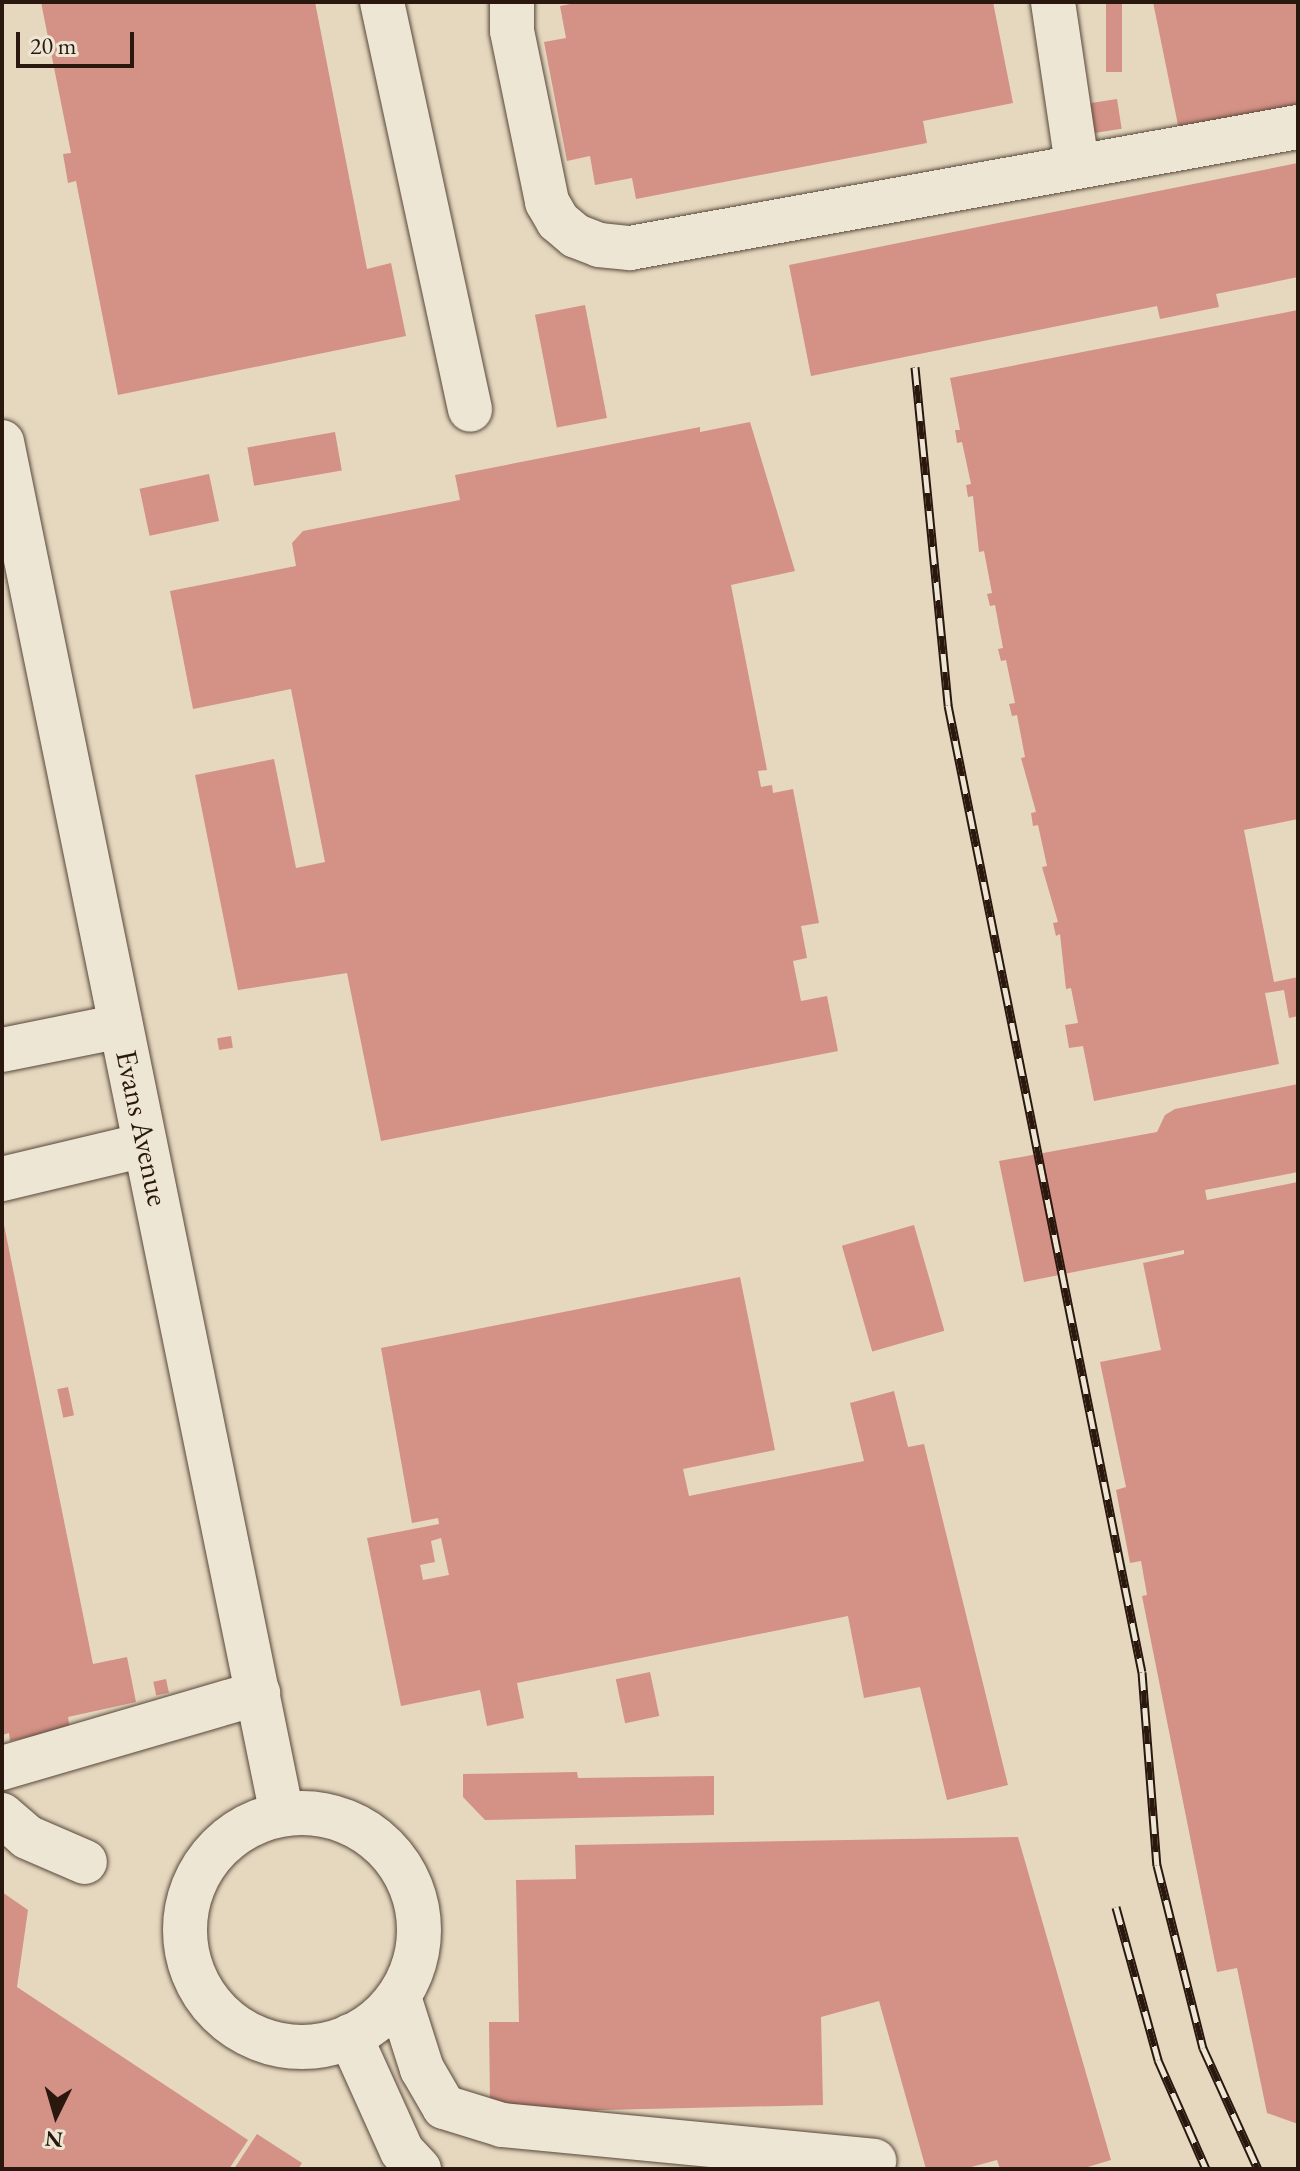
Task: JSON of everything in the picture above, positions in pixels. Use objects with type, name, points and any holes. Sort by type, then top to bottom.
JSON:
[{"type":"lane","points":[[382,2],[470,410]]},
{"type":"lane","points":[[512,2],[512,31],[547,202],[567,229],[599,245],[630,248],[1298,127]]},
{"type":"lane","points":[[1053,2],[1077,165]]},
{"type":"lane","name":"Evans Avenue","points":[[2,442],[18,602],[121,1026],[282,1814]]},
{"type":"lane","points":[[2,1050],[121,1026]]},
{"type":"lane","points":[[2,1179],[145,1145]]},
{"type":"lane","points":[[2,1768],[258,1693]]},
{"type":"lane","points":[[282,1814],[328,1815],[360,1827],[391,1853],[410,1881],[419,1934],[416,1961],[399,1997],[372,2025],[350,2036],[303,2048],[260,2040],[227,2020],[202,1993],[186,1955],[184,1921],[195,1880],[216,1848],[246,1826],[282,1814]]},
{"type":"lane","points":[[2,1815],[27,1837],[85,1862]]},
{"type":"lane","points":[[399,1997],[422,2069],[444,2107],[502,2125],[874,2161]]},
{"type":"lane","points":[[350,2036],[402,2151],[419,2169]]},
{"type":"building","points":[[41,2],[315,2],[367,269],[391,263],[406,336],[118,395],[76,181],[68,183],[63,154],[71,153]]},
{"type":"building","points":[[581,2],[993,2],[1013,103],[923,121],[927,143],[636,199],[632,178],[595,185],[590,156],[567,161],[544,42],[566,38],[560,6]]},
{"type":"building","points":[[1106,2],[1122,2],[1122,72],[1106,72]]},
{"type":"building","points":[[1153,2],[1298,2],[1298,106],[1179,130]]},
{"type":"building","points":[[1117,99],[1122,129],[1091,133],[1086,104]]},
{"type":"building","points":[[1298,163],[1298,277],[1216,294],[1219,307],[1160,319],[1157,306],[811,376],[789,265]]},
{"type":"building","points":[[585,305],[607,418],[557,428],[535,315]]},
{"type":"building","points":[[1298,310],[1298,819],[1244,830],[1274,982],[1298,977],[1298,1016],[1289,1018],[1284,990],[1265,993],[1279,1064],[1094,1101],[1083,1046],[1069,1048],[1065,1025],[1078,1023],[1071,988],[1066,989],[1060,934],[1056,936],[1053,923],[1058,922],[1042,867],[1047,866],[1038,825],[1033,826],[1031,813],[1036,812],[1021,758],[1025,757],[1017,715],[1012,716],[1009,704],[1015,703],[1006,660],[1001,661],[998,649],[1003,648],[995,605],[990,606],[987,594],[992,593],[984,551],[979,552],[973,496],[968,497],[966,485],[971,484],[962,442],[957,443],[955,430],[960,430],[950,378]]},
{"type":"building","points":[[750,422],[795,571],[731,585],[767,770],[758,771],[761,787],[772,785],[773,793],[793,789],[819,923],[801,926],[807,958],[793,961],[801,1001],[827,996],[838,1051],[381,1141],[347,973],[238,990],[195,775],[274,759],[296,868],[325,862],[291,689],[193,709],[170,591],[296,566],[292,543],[303,531],[460,500],[455,475],[700,427],[700,432]]},
{"type":"building","points":[[335,432],[342,470],[254,486],[247,447]]},
{"type":"building","points":[[209,474],[219,521],[150,536],[140,489]]},
{"type":"building","points":[[231,1036],[233,1048],[219,1050],[217,1038]]},
{"type":"building","points":[[1298,1084],[1298,1172],[1205,1190],[1207,1200],[1298,1182],[1298,2124],[1267,2113],[1237,1968],[1217,1972],[1142,1596],[1147,1595],[1141,1561],[1130,1563],[1116,1490],[1126,1487],[1100,1362],[1161,1350],[1143,1263],[1184,1254],[1184,1250],[1024,1282],[999,1161],[1157,1132],[1165,1115],[1175,1109]]},
{"type":"building","points":[[2,1215],[93,1664],[127,1657],[136,1702],[68,1717],[70,1729],[10,1741],[9,1733],[2,1735]]},
{"type":"building","points":[[914,1225],[944,1331],[872,1351],[842,1246]]},
{"type":"building","points":[[740,1277],[775,1450],[683,1469],[689,1496],[864,1461],[850,1403],[894,1391],[908,1447],[924,1444],[1008,1785],[947,1800],[920,1687],[864,1698],[848,1616],[517,1683],[524,1718],[487,1726],[480,1690],[401,1706],[367,1538],[439,1524],[438,1518],[412,1523],[381,1348]],"holes":[[[441,1538],[449,1575],[423,1580],[420,1565],[435,1562],[431,1541]]]},
{"type":"building","points":[[68,1387],[74,1415],[63,1418],[57,1389]]},
{"type":"building","points":[[650,1672],[659,1716],[625,1723],[616,1679]]},
{"type":"building","points":[[166,1679],[169,1693],[156,1695],[153,1682]]},
{"type":"building","points":[[577,1772],[578,1778],[714,1776],[714,1815],[485,1820],[463,1797],[463,1774]]},
{"type":"building","points":[[1018,1837],[1111,2160],[1081,2169],[1000,2169],[997,2160],[964,2169],[926,2169],[879,2001],[821,2017],[823,2105],[559,2111],[490,2104],[489,2022],[519,2022],[516,1880],[576,1879],[575,1845]]},
{"type":"building","points":[[2,1892],[28,1910],[17,1987],[248,2140],[229,2169],[2,2169]]},
{"type":"building","points":[[257,2134],[302,2163],[298,2169],[234,2169]]},
{"type":"railway","points":[[915,367],[948,705],[1142,1672],[1157,1865],[1203,2048],[1258,2169]]},
{"type":"railway","points":[[1116,1907],[1158,2060],[1206,2169]]}]
